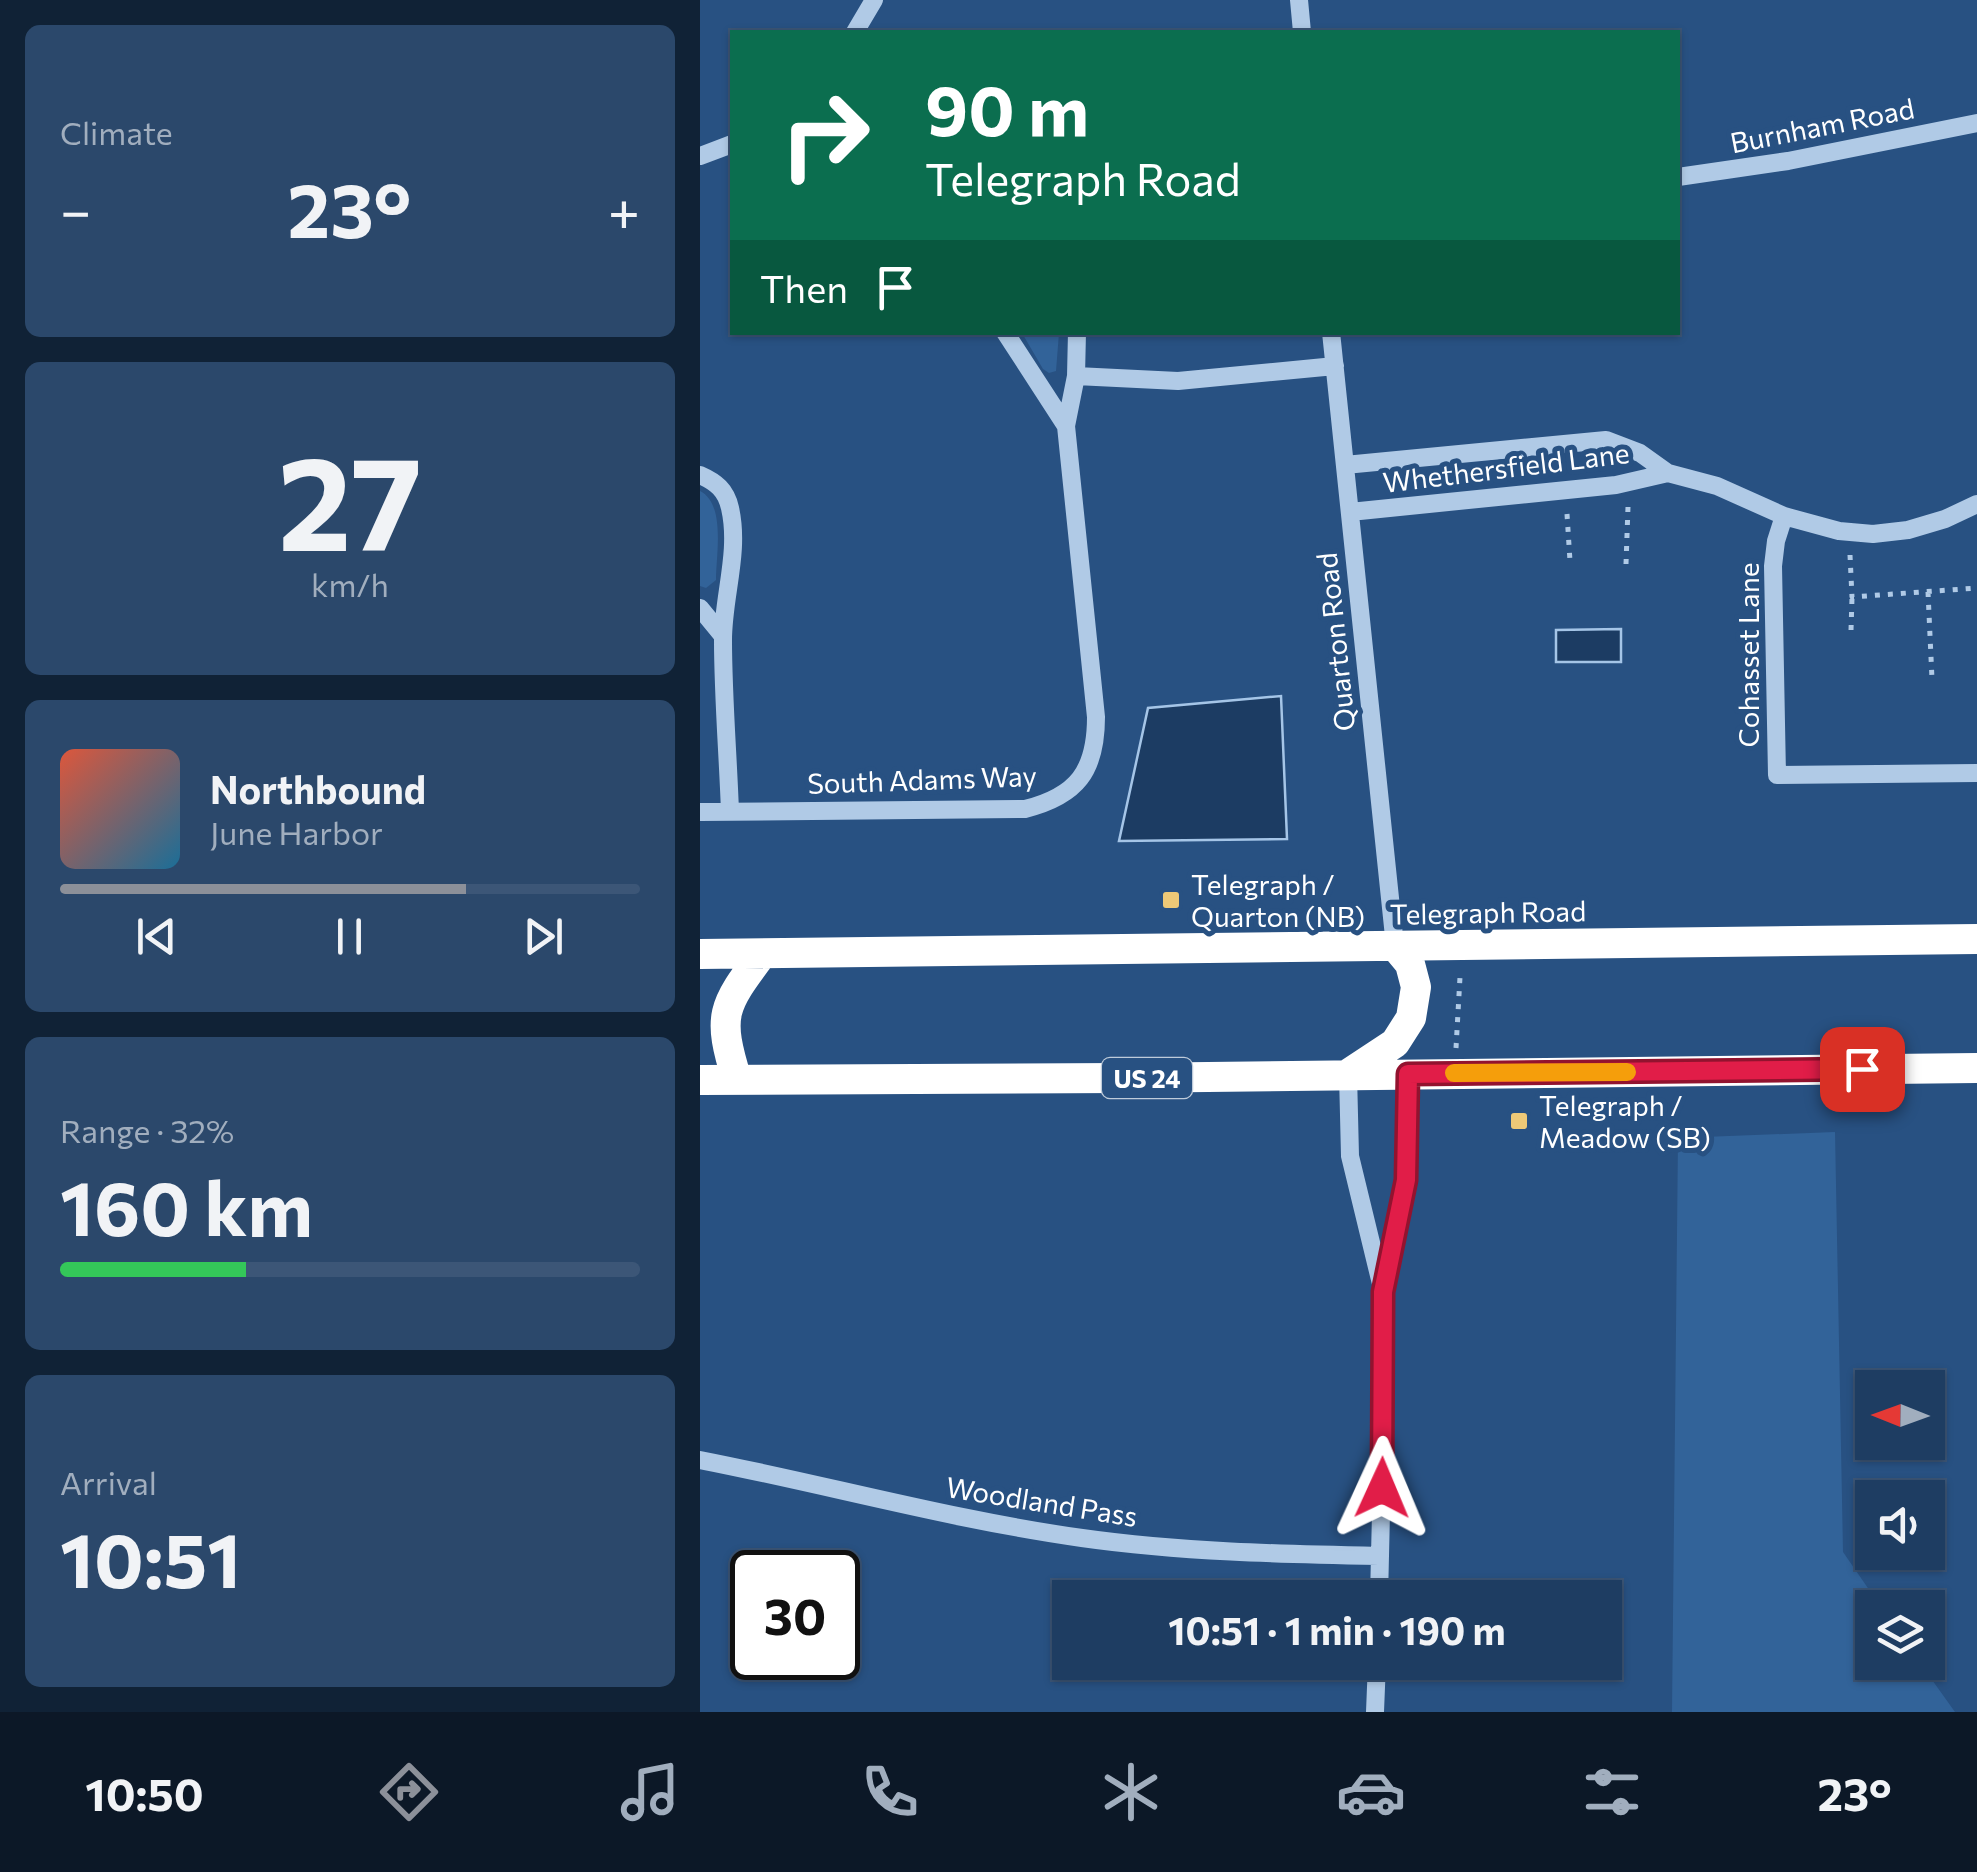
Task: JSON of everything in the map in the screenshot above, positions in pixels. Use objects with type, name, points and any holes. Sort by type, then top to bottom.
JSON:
[{"type":"highway","name":"Telegraph Road","points":[[700,954],[1977,940]]},
{"type":"highway","points":[[1348,1074],[1396,1044],[1411,1018],[1416,987],[1410,964],[1395,946]]},
{"type":"highway","points":[[737,1080],[725,1042],[725,1014],[737,988],[762,954]]},
{"type":"highway","name":"US 24","points":[[700,1080],[1977,1068]]},
{"type":"street","points":[[856,30],[874,0]]},
{"type":"street","points":[[1299,0],[1302,30]]},
{"type":"street","name":"Burnham Road","points":[[1680,177],[1788,161],[1977,123]]},
{"type":"street","points":[[700,156],[730,145]]},
{"type":"street","name":"South Adams Way","points":[[1008,335],[1066,426]]},
{"type":"street","name":"South Adams Way","points":[[700,812],[1025,808],[1050,803],[1072,788],[1087,770],[1096,729],[1066,426],[1076,376],[1077,335]]},
{"type":"street","name":"Quarton Road","points":[[1332,335],[1395,946]]},
{"type":"street","points":[[1076,376],[1178,381],[1335,366]]},
{"type":"street","name":"Whethersfield Lane","points":[[1345,465],[1606,440],[1640,453],[1668,473],[1716,486],[1784,516],[1838,531],[1873,534],[1927,525],[1977,504]]},
{"type":"street","name":"Whethersfield Lane","points":[[1350,512],[1616,485],[1668,473]]},
{"type":"street","points":[[700,475],[720,487],[732,520],[731,585],[723,636],[730,812]]},
{"type":"street","name":"Cohasset Lane","points":[[1784,516],[1773,566],[1777,776],[1977,774]]},
{"type":"street","points":[[700,608],[723,636]]},
{"type":"street","points":[[1348,1074],[1350,1156],[1383,1292]]},
{"type":"street","points":[[1379,1580],[1383,1292],[1406,1180],[1408,1074]]},
{"type":"street","name":"Woodland Pass","points":[[700,1460],[1078,1538],[1178,1549],[1380,1556]]},
{"type":"street","points":[[1375,1712],[1376,1680]]},
{"type":"path","points":[[1626,564],[1628,502]]},
{"type":"path","points":[[1566,508],[1570,561]]},
{"type":"path","points":[[1850,548],[1851,630]]},
{"type":"path","points":[[1852,597],[1977,588]]},
{"type":"path","points":[[1928,592],[1932,680]]},
{"type":"path","points":[[1456,1050],[1460,977]]},
{"type":"shaded area","points":[[1023,335],[1059,335],[1056,371],[1049,373]]},
{"type":"shaded area","points":[[700,491],[713,507],[718,531],[716,580],[706,588],[700,586]]},
{"type":"shaded area","points":[[1621,629],[1621,662],[1556,662],[1556,630]]},
{"type":"shaded area","points":[[1281,696],[1287,839],[1119,841],[1148,708]]},
{"type":"shaded area","points":[[1835,1132],[1843,1552],[1869,1590],[1855,1590],[1855,1680],[1932,1680],[1955,1712],[1672,1712],[1678,1138]]},
{"type":"slow traffic","points":[[1454,1073],[1627,1072]]},
{"type":"place","name":"Telegraph / Quarton (NB)","points":[[1171,900]]},
{"type":"place","name":"Telegraph / Meadow (SB)","points":[[1519,1121]]},
{"type":"route","points":[[1382,1488],[1383,1292],[1406,1180],[1408,1074],[1862,1069]]}]
